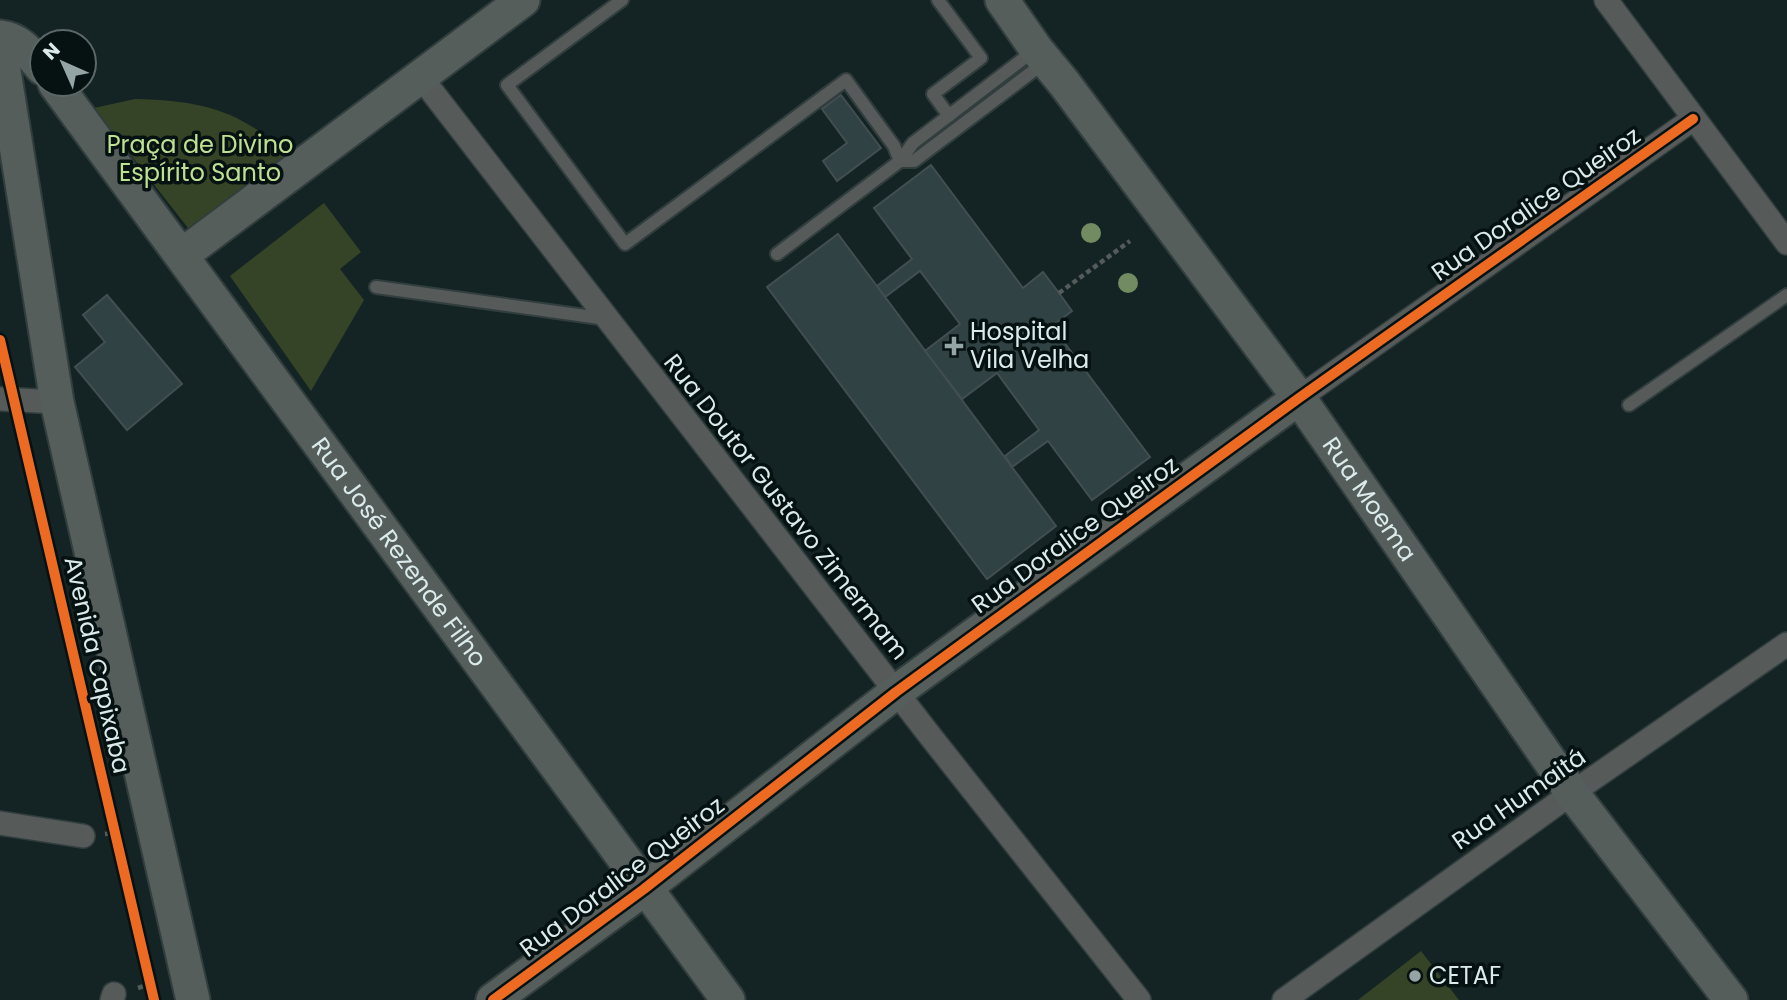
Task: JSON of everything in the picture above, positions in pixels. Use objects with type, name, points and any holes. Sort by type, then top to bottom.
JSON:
[{"type":"street","points":[[182,256],[523,0]]},
{"type":"street","name":"Rua Moema","points":[[1002,0],[1298,398],[1572,793],[1731,1000]]},
{"type":"street","points":[[1606,0],[1787,243]]},
{"type":"street","points":[[0,37],[17,42],[28,51]]},
{"type":"street","name":"Avenida Capixaba","points":[[0,46],[57,402],[192,1000]]},
{"type":"street","name":"Rua Doutor Gustavo Zimermam","points":[[419,76],[1139,1000]]},
{"type":"street","name":"Rua José Rezende Filho","points":[[9,94],[28,95]]},
{"type":"street","name":"Rua José Rezende Filho","points":[[66,98],[728,1000]]},
{"type":"street","name":"Rua Doralice Queiroz","points":[[493,1000],[644,889],[897,692],[1298,398],[1693,119]]},
{"type":"street","points":[[0,399],[57,402]]},
{"type":"street","name":"Rua Humaitá","points":[[1284,1000],[1572,793],[1787,644]]},
{"type":"street","points":[[0,823],[83,836]]},
{"type":"lane","points":[[622,0],[507,85],[625,244],[846,80],[894,146],[900,161]]},
{"type":"lane","points":[[938,0],[981,58],[933,94],[949,116]]},
{"type":"lane","points":[[900,161],[914,161],[1041,55]]},
{"type":"lane","points":[[777,254],[900,161],[913,143],[1041,55]]},
{"type":"lane","points":[[376,287],[607,319]]},
{"type":"lane","points":[[1629,405],[1787,295]]},
{"type":"path","points":[[1059,293],[1130,241]]},
{"type":"path","points":[[112,819],[118,845]]},
{"type":"path","points":[[148,972],[152,992]]},
{"type":"green space","name":"Praça de Divino Espírito Santo","points":[[135,99],[182,102],[220,111],[255,128],[292,157],[192,233],[94,108]]},
{"type":"green space","name":"Praça de Divino Espírito Santo","points":[[324,203],[361,252],[340,269],[364,300],[311,391],[230,276]]},
{"type":"green space","name":"CETAF","points":[[1421,951],[1459,1000],[1358,1000]]},
{"type":"building","points":[[841,95],[881,148],[837,181],[823,161],[847,143],[822,109]]},
{"type":"building","points":[[931,165],[1023,288],[1043,272],[1059,293],[1072,311],[1052,326],[1150,457],[1092,500],[1048,441],[1012,467],[1005,456],[1039,430],[997,373],[962,399],[925,351],[960,324],[920,271],[885,297],[877,286],[912,259],[874,208]]},
{"type":"building","points":[[838,234],[1056,526],[987,579],[767,287]]},
{"type":"building","points":[[107,295],[182,384],[127,430],[75,367],[105,342],[83,315]]},
{"type":"cycle path","points":[[493,1000],[644,889],[896,692],[1299,398],[1693,119]]},
{"type":"cycle path","points":[[0,340],[154,1000]]},
{"type":"place","name":"Hospital Vila Velha","points":[[954,346]]},
{"type":"place","name":"CETAF","points":[[1415,976]]}]
